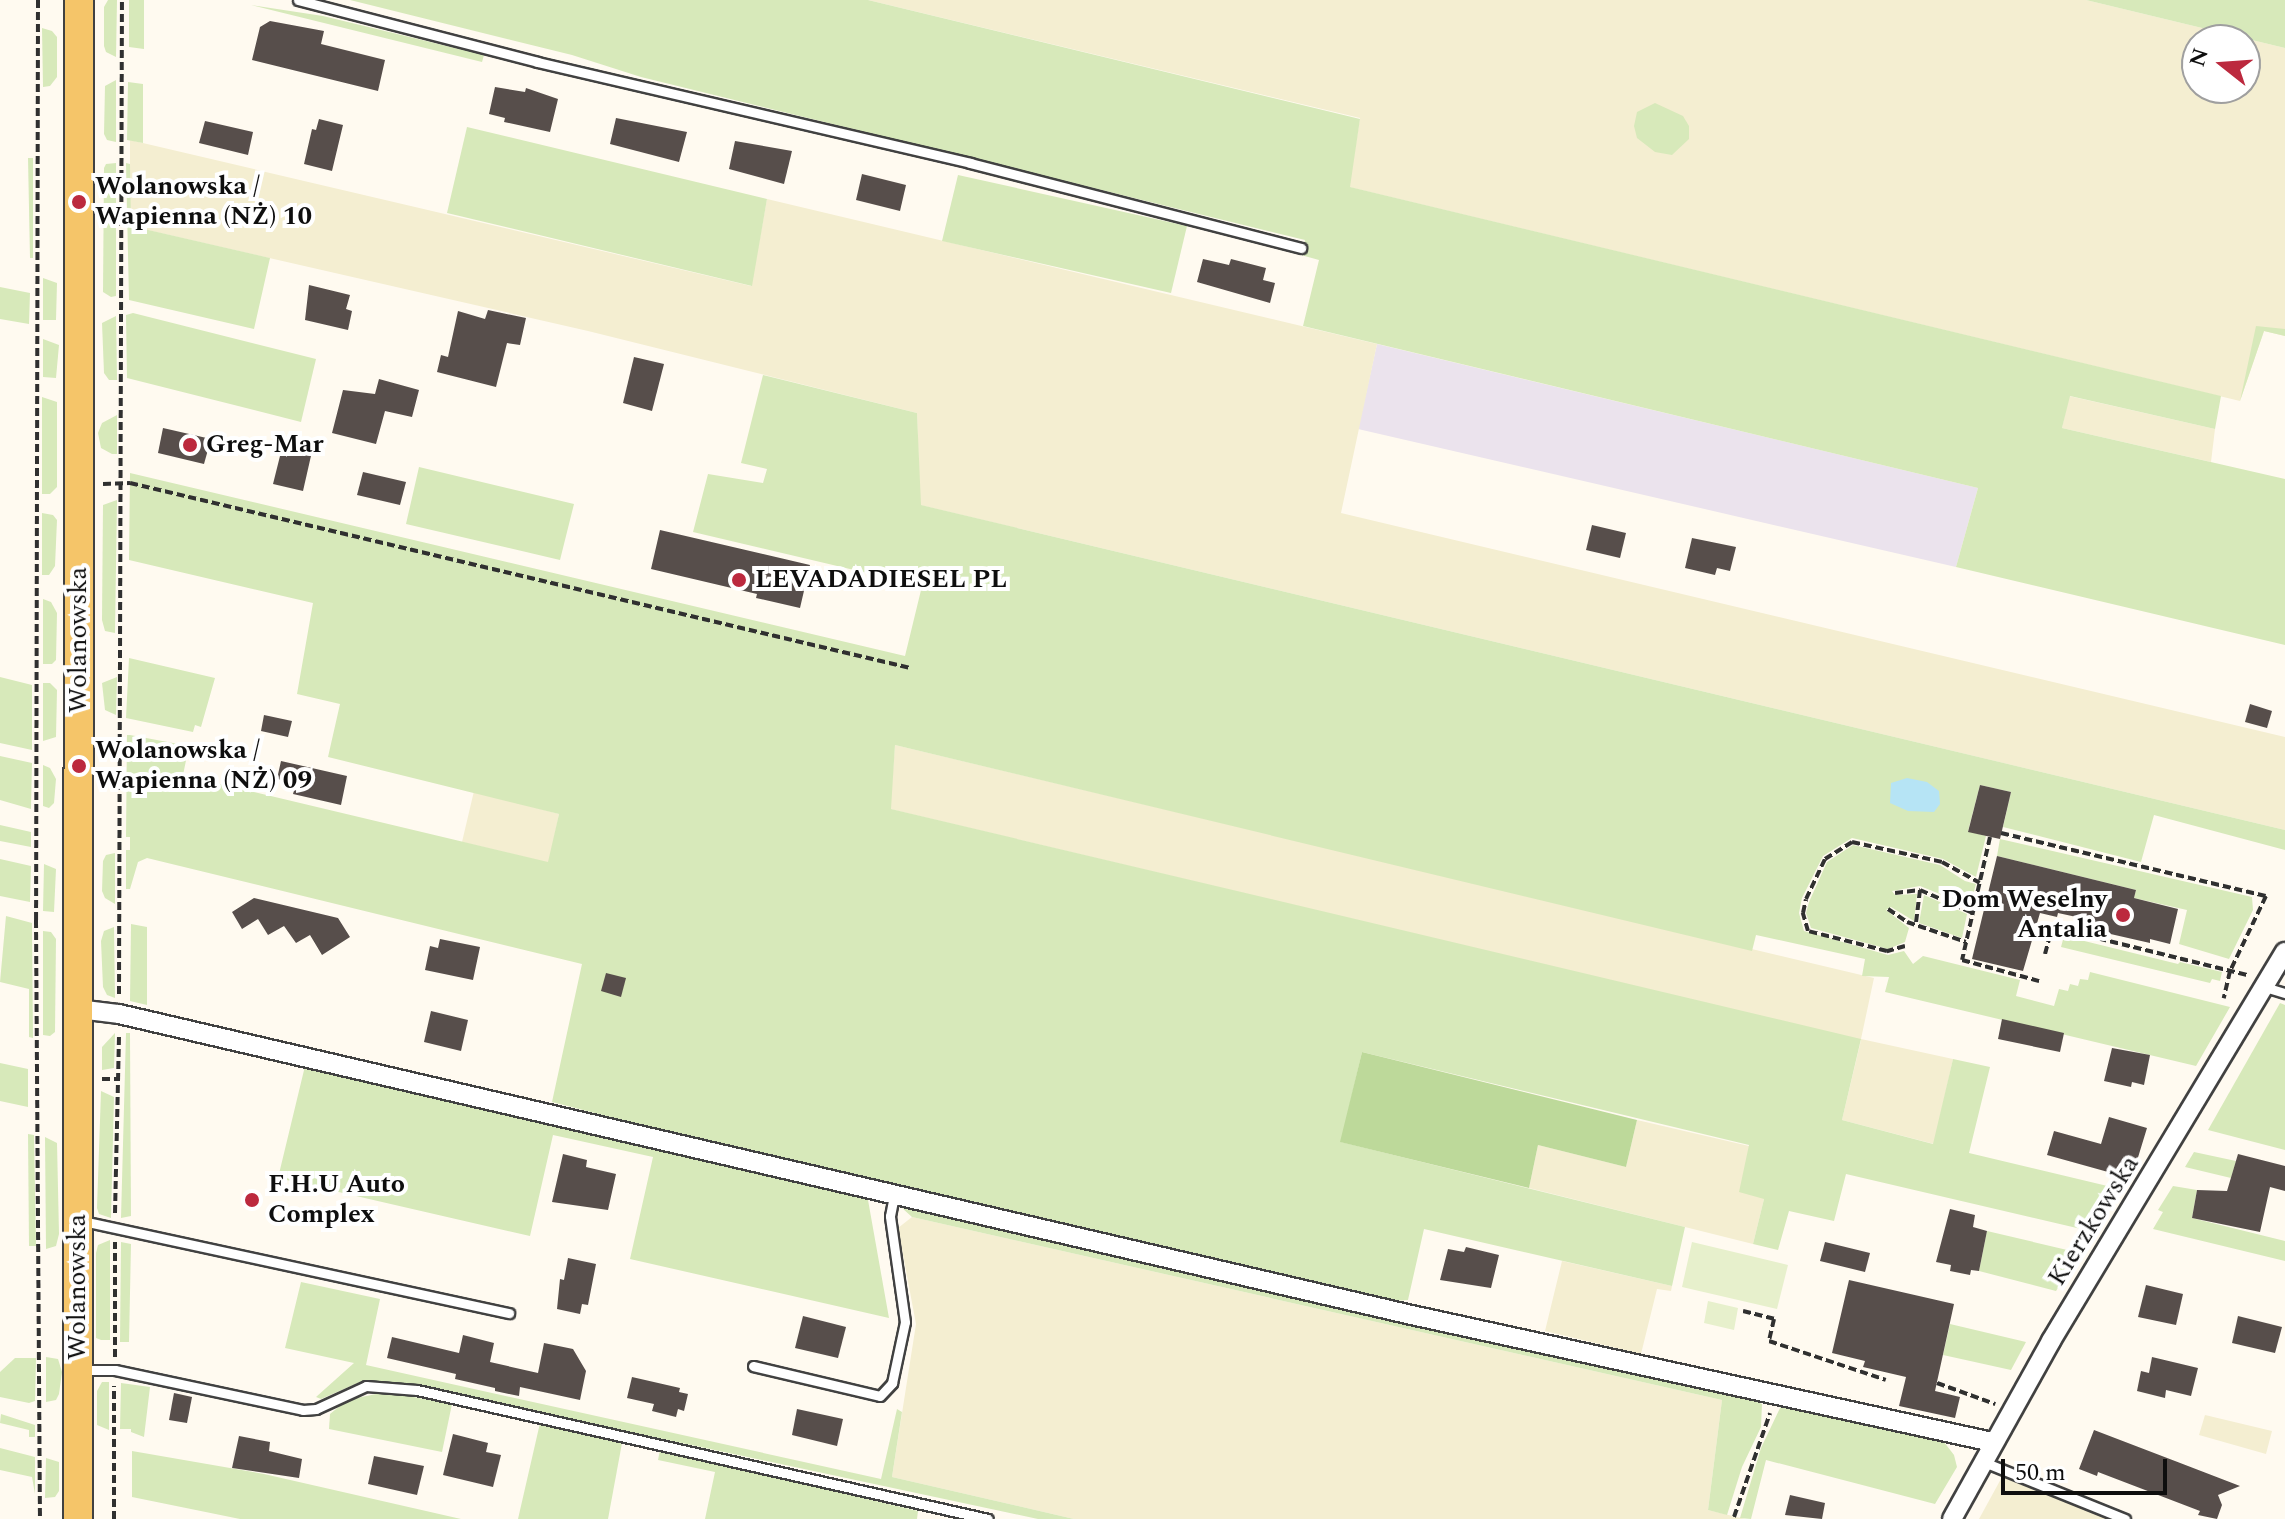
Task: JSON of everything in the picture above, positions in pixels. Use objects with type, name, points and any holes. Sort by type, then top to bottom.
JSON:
[{"type":"main road","name":"Wolanowska","points":[[78,1519],[79,0]]},
{"type":"street","name":"Kierzkowska","points":[[1952,1519],[1992,1442],[2285,952]]},
{"type":"street","points":[[78,1009],[119,1014],[1407,1314],[1992,1442]]},
{"type":"lane","points":[[298,0],[537,62],[970,163],[1301,248]]},
{"type":"lane","points":[[2265,987],[2285,993]]},
{"type":"lane","points":[[753,1366],[880,1396],[892,1383],[905,1322],[890,1216],[894,1195]]},
{"type":"lane","points":[[78,1219],[509,1313]]},
{"type":"lane","points":[[79,1370],[115,1370],[303,1410],[316,1409],[366,1386],[417,1390],[988,1519]]},
{"type":"lane","points":[[1981,1461],[2125,1519]]},
{"type":"path","points":[[38,0],[36,920],[40,1519]]},
{"type":"path","points":[[114,1519],[122,0]]},
{"type":"path","points":[[80,485],[121,483],[408,547],[910,668]]},
{"type":"path","points":[[2001,833],[2266,896],[2230,971],[2224,998]]},
{"type":"path","points":[[1990,837],[1962,960],[2039,981]]},
{"type":"path","points":[[1905,946],[1887,951],[1808,931],[1803,913],[1806,899],[1825,859],[1852,842],[1942,862],[1980,883]]},
{"type":"path","points":[[1895,893],[1920,890],[1973,913]]},
{"type":"path","points":[[1916,925],[1920,890]]},
{"type":"path","points":[[1888,909],[1916,925],[1966,942]]},
{"type":"path","points":[[2045,954],[2052,927],[2248,975]]},
{"type":"path","points":[[1743,1311],[1774,1319],[1769,1341],[1886,1380]]},
{"type":"path","points":[[1937,1383],[1998,1406]]},
{"type":"path","points":[[1734,1517],[1774,1394]]},
{"type":"shaded area","points":[[868,0],[2086,0],[2186,24],[2181,24],[2181,104],[2261,104],[2261,42],[2285,48],[2285,336],[2264,331],[2240,401],[1349,187],[1360,118]]},
{"type":"shaded area","points":[[130,140],[751,286],[767,199],[1377,344],[1341,513],[2285,737],[2285,830],[920,505],[917,413],[588,331],[130,226]]},
{"type":"shaded area","points":[[1377,344],[1978,488],[1956,567],[1358,429]]},
{"type":"shaded area","points":[[2069,396],[2215,429],[2211,462],[2062,428]]},
{"type":"shaded area","points":[[895,745],[1874,978],[1861,1039],[1953,1059],[1934,1144],[1842,1120],[1861,1040],[890,809]]},
{"type":"shaded area","points":[[474,791],[559,814],[549,863],[462,842]]},
{"type":"shaded area","points":[[1637,1120],[1749,1146],[1764,1199],[1753,1244],[1529,1188],[1538,1145],[1626,1167]]},
{"type":"shaded area","points":[[912,1217],[1722,1400],[1708,1510],[1745,1519],[1074,1519],[892,1477],[916,1324],[898,1228]]},
{"type":"shaded area","points":[[1562,1261],[1672,1286],[1671,1291],[1657,1289],[1641,1354],[1545,1331]]},
{"type":"shaded area","points":[[2205,1415],[2272,1431],[2266,1454],[2199,1435]]},
{"type":"shaded area","points":[[2002,1477],[2108,1519],[1979,1519]]},
{"type":"green space","points":[[108,0],[117,0],[116,57],[106,52],[104,46],[104,7]]},
{"type":"green space","points":[[129,0],[144,0],[144,49],[129,47]]},
{"type":"green space","points":[[350,0],[868,0],[1360,119],[1350,187],[2221,396],[2215,429],[2070,396],[2062,428],[2285,479],[2285,645],[1956,567],[1978,488],[1303,326],[1319,260],[1301,255],[1305,240],[641,77],[572,55]]},
{"type":"green space","points":[[2086,0],[2285,0],[2285,48],[2261,42],[2261,24],[2186,24]]},
{"type":"green space","points":[[251,5],[323,16],[484,55],[482,62]]},
{"type":"green space","points":[[42,28],[52,31],[57,37],[57,77],[50,86],[43,87]]},
{"type":"green space","points":[[116,80],[116,142],[107,140],[104,134],[105,86]]},
{"type":"green space","points":[[128,82],[143,84],[143,143],[127,140]]},
{"type":"green space","points":[[1655,103],[1683,116],[1689,126],[1689,139],[1672,155],[1655,152],[1637,138],[1634,126],[1637,112]]},
{"type":"green space","points":[[467,127],[767,199],[752,286],[447,213]]},
{"type":"green space","points":[[28,158],[33,158],[33,258],[30,258]]},
{"type":"green space","points":[[116,163],[116,296],[111,297],[103,292],[104,168],[106,164]]},
{"type":"green space","points":[[126,163],[130,164],[131,226],[270,258],[254,329],[129,300]]},
{"type":"green space","points":[[958,175],[1187,226],[1171,293],[942,241]]},
{"type":"green space","points":[[43,278],[57,283],[56,320],[43,320]]},
{"type":"green space","points":[[0,287],[30,293],[29,324],[0,319]]},
{"type":"green space","points":[[133,313],[316,359],[301,422],[127,378],[126,315]]},
{"type":"green space","points":[[116,316],[117,380],[109,380],[104,373],[102,323]]},
{"type":"green space","points":[[2256,326],[2285,329],[2285,336],[2264,331],[2240,401]]},
{"type":"green space","points":[[43,339],[59,345],[56,378],[43,377]]},
{"type":"green space","points":[[763,375],[917,413],[921,505],[2285,830],[2285,850],[2154,815],[2141,862],[2003,827],[2011,792],[1980,785],[1968,831],[1986,836],[1976,877],[1943,859],[1852,838],[1823,856],[1802,898],[1799,913],[1804,931],[1888,955],[1904,951],[1913,964],[1923,956],[2020,980],[2016,996],[2054,1006],[2059,989],[2068,991],[2070,984],[2078,986],[2080,979],[2088,980],[2090,972],[2230,1007],[2196,1066],[1885,992],[1889,977],[1862,976],[1865,959],[1756,935],[1752,951],[895,745],[891,809],[1861,1039],[1842,1120],[1933,1144],[1953,1059],[1990,1067],[1969,1153],[2120,1189],[2094,1232],[1846,1174],[1834,1221],[1789,1211],[1778,1250],[1753,1244],[1764,1199],[1739,1192],[1749,1145],[1362,1052],[1341,1142],[1685,1227],[1672,1286],[1424,1229],[1408,1300],[1393,1301],[875,1185],[552,1102],[582,964],[147,858],[138,862],[130,889],[126,889],[126,850],[130,850],[130,837],[126,837],[127,735],[189,746],[183,775],[548,862],[559,814],[328,757],[340,704],[297,694],[313,603],[129,560],[130,473],[905,656],[922,586],[693,532],[708,474],[763,483],[767,469],[741,463]]},
{"type":"green space","points":[[42,397],[57,402],[57,487],[50,494],[42,494]]},
{"type":"green space","points":[[117,415],[117,454],[112,454],[101,448],[98,433],[102,423]]},
{"type":"green space","points":[[419,467],[574,504],[560,560],[406,524]]},
{"type":"green space","points":[[117,500],[115,633],[105,631],[102,620],[103,505]]},
{"type":"green space","points":[[42,513],[53,515],[57,520],[55,566],[49,575],[42,575]]},
{"type":"green space","points":[[43,599],[51,602],[57,613],[56,660],[52,664],[43,664]]},
{"type":"green space","points":[[129,658],[215,678],[201,727],[195,725],[193,732],[126,718]]},
{"type":"green space","points":[[0,677],[32,685],[32,750],[0,743]]},
{"type":"green space","points":[[117,677],[116,715],[105,710],[102,683]]},
{"type":"green space","points":[[43,683],[50,683],[57,690],[56,737],[43,741]]},
{"type":"green space","points":[[0,756],[32,763],[31,809],[0,800]]},
{"type":"green space","points":[[43,765],[50,768],[56,779],[54,803],[49,808],[43,806]]},
{"type":"green space","points":[[0,825],[31,832],[31,847],[0,841]]},
{"type":"green space","points":[[2000,839],[2252,897],[2253,910],[2229,959],[2179,944],[2187,910],[2134,898],[2136,890],[1997,856]]},
{"type":"green space","points":[[1853,845],[1940,865],[1965,881],[1976,884],[1970,906],[1920,886],[1892,891],[1895,895],[1917,894],[1914,921],[1891,907],[1886,910],[1909,928],[1905,942],[1888,949],[1811,928],[1806,913],[1827,862]]},
{"type":"green space","points":[[115,853],[115,904],[105,898],[102,891],[103,861],[106,855]]},
{"type":"green space","points":[[0,859],[31,866],[30,902],[0,896]]},
{"type":"green space","points":[[44,864],[56,869],[54,912],[43,911]]},
{"type":"green space","points":[[1924,895],[1967,914],[1962,938],[1919,923]]},
{"type":"green space","points":[[6,916],[32,923],[33,1038],[29,1037],[29,989],[0,982]]},
{"type":"green space","points":[[131,924],[147,927],[147,1005],[130,1001]]},
{"type":"green space","points":[[114,927],[115,998],[107,995],[103,987],[101,941],[104,931]]},
{"type":"green space","points":[[43,931],[51,932],[56,939],[55,1032],[50,1036],[43,1035]]},
{"type":"green space","points":[[2064,936],[2222,972],[2220,981],[2212,979],[2210,983],[2061,947]]},
{"type":"green space","points":[[2280,1003],[2285,1005],[2285,1150],[2208,1130]]},
{"type":"green space","points":[[115,1033],[114,1068],[102,1070],[102,1047]]},
{"type":"green space","points":[[126,1033],[130,1033],[131,1216],[121,1218]]},
{"type":"green space","points":[[1362,1052],[1637,1120],[1626,1167],[1538,1145],[1529,1188],[1340,1142]]},
{"type":"green space","points":[[0,1063],[28,1069],[28,1107],[0,1101]]},
{"type":"green space","points":[[305,1066],[868,1200],[889,1318],[630,1259],[653,1157],[553,1135],[530,1236],[278,1178]]},
{"type":"green space","points":[[101,1091],[114,1097],[111,1218],[99,1214],[97,1208]]},
{"type":"green space","points":[[28,1134],[34,1135],[36,1246],[29,1246]]},
{"type":"green space","points":[[45,1137],[57,1143],[59,1234],[56,1246],[46,1249]]},
{"type":"green space","points":[[2194,1152],[2236,1161],[2231,1178],[2185,1167]]},
{"type":"green space","points":[[2173,1186],[2197,1190],[2192,1218],[2285,1241],[2285,1261],[2153,1229],[2163,1212],[2158,1210]]},
{"type":"green space","points":[[902,1208],[1748,1398],[1762,1404],[1761,1427],[1742,1467],[1727,1515],[1708,1510],[1722,1400],[912,1217]]},
{"type":"green space","points":[[1987,1231],[2080,1253],[2056,1291],[1979,1271]]},
{"type":"green space","points":[[110,1240],[110,1340],[101,1340],[96,1338],[96,1253],[98,1245]]},
{"type":"green space","points":[[121,1242],[131,1244],[129,1342],[120,1342]]},
{"type":"green space","points":[[1692,1242],[1788,1265],[1777,1309],[1682,1287]]},
{"type":"green space","points":[[301,1282],[380,1299],[366,1365],[881,1479],[897,1409],[902,1412],[892,1477],[1074,1519],[1038,1519],[396,1382],[360,1382],[321,1399],[316,1397],[354,1363],[285,1348]]},
{"type":"green space","points":[[1708,1301],[1738,1308],[1734,1330],[1704,1323]]},
{"type":"green space","points":[[1950,1324],[2026,1342],[2011,1370],[1943,1355]]},
{"type":"green space","points":[[46,1357],[58,1359],[62,1372],[56,1400],[46,1402]]},
{"type":"green space","points":[[15,1358],[36,1358],[35,1401],[29,1403],[0,1397],[0,1372]]},
{"type":"green space","points":[[102,1382],[109,1382],[109,1430],[97,1425],[97,1391]]},
{"type":"green space","points":[[121,1383],[150,1387],[144,1437],[131,1432],[131,1429],[120,1429]]},
{"type":"green space","points":[[386,1392],[452,1404],[442,1452],[329,1429],[330,1414],[347,1400]]},
{"type":"green space","points":[[1781,1406],[1944,1442],[1954,1455],[1957,1467],[1935,1504],[1766,1460],[1751,1519],[1740,1518],[1761,1448]]},
{"type":"green space","points":[[1,1414],[35,1425],[35,1437],[29,1437],[29,1430],[0,1423]]},
{"type":"green space","points":[[540,1423],[622,1443],[608,1519],[518,1519]]},
{"type":"green space","points":[[0,1448],[35,1457],[35,1494],[32,1477],[0,1470]]},
{"type":"green space","points":[[660,1450],[918,1511],[917,1519],[705,1519],[715,1472],[658,1460]]},
{"type":"green space","points":[[132,1451],[264,1474],[461,1519],[240,1519],[132,1497]]},
{"type":"green space","points":[[46,1458],[59,1462],[59,1491],[55,1497],[45,1498]]},
{"type":"water","points":[[1907,778],[1927,782],[1939,791],[1940,804],[1934,812],[1908,811],[1890,803],[1891,783]]},
{"type":"building","points":[[270,21],[324,31],[321,44],[385,60],[378,91],[252,60],[260,27]]},
{"type":"building","points":[[495,87],[525,92],[526,88],[558,99],[550,132],[504,122],[505,118],[489,114]]},
{"type":"building","points":[[616,118],[687,132],[679,162],[610,144]]},
{"type":"building","points":[[319,119],[343,125],[332,171],[304,164],[312,129],[316,130]]},
{"type":"building","points":[[205,121],[253,132],[248,155],[199,143]]},
{"type":"building","points":[[735,141],[792,151],[784,184],[729,169]]},
{"type":"building","points":[[862,174],[906,185],[900,211],[856,200]]},
{"type":"building","points":[[1203,259],[1229,265],[1231,259],[1266,268],[1263,280],[1275,283],[1270,303],[1197,282]]},
{"type":"building","points":[[309,285],[350,295],[346,309],[352,311],[348,330],[305,320]]},
{"type":"building","points":[[488,310],[526,318],[520,345],[507,343],[496,387],[437,372],[441,355],[448,357],[458,311],[485,319]]},
{"type":"building","points":[[634,357],[664,364],[652,411],[623,403]]},
{"type":"building","points":[[379,379],[419,390],[412,417],[385,411],[376,444],[332,433],[343,390],[375,394]]},
{"type":"building","points":[[163,428],[211,439],[204,464],[158,453]]},
{"type":"building","points":[[284,440],[313,447],[303,491],[273,484]]},
{"type":"building","points":[[363,472],[406,482],[400,505],[357,495]]},
{"type":"building","points":[[1592,525],[1626,533],[1620,558],[1586,550]]},
{"type":"building","points":[[660,530],[810,565],[800,608],[756,598],[757,594],[651,569]]},
{"type":"building","points":[[1692,538],[1736,547],[1730,571],[1717,568],[1715,575],[1685,568]]},
{"type":"building","points":[[2250,704],[2272,711],[2267,728],[2245,722]]},
{"type":"building","points":[[264,715],[292,721],[288,737],[261,731]]},
{"type":"building","points":[[281,761],[347,776],[341,805],[293,794],[296,783],[277,779]]},
{"type":"building","points":[[1980,785],[2011,792],[2000,839],[1968,832]]},
{"type":"building","name":"Dom Weselny Antalia","points":[[1997,856],[2136,890],[2134,898],[2178,909],[2170,944],[2150,939],[2150,943],[2093,930],[2095,921],[2058,913],[2057,917],[2040,913],[2023,971],[1972,959]]},
{"type":"building","points":[[254,898],[338,918],[350,937],[322,955],[310,935],[296,943],[284,926],[268,935],[258,919],[242,929],[232,912]]},
{"type":"building","points":[[440,939],[480,947],[473,980],[425,970],[430,946],[438,948]]},
{"type":"building","points":[[606,973],[626,978],[621,997],[601,991]]},
{"type":"building","points":[[431,1011],[468,1020],[461,1051],[424,1042]]},
{"type":"building","points":[[2002,1019],[2064,1033],[2060,1052],[1998,1039]]},
{"type":"building","points":[[2112,1048],[2150,1055],[2144,1085],[2132,1082],[2131,1087],[2104,1081]]},
{"type":"building","points":[[2109,1117],[2147,1128],[2136,1164],[2130,1163],[2126,1177],[2047,1155],[2054,1131],[2101,1144]]},
{"type":"building","points":[[563,1154],[587,1160],[586,1167],[616,1174],[608,1210],[552,1202]]},
{"type":"building","points":[[2238,1154],[2285,1166],[2285,1191],[2270,1187],[2260,1232],[2192,1218],[2197,1190],[2227,1191]]},
{"type":"building","points":[[1950,1209],[1975,1215],[1973,1227],[1987,1231],[1979,1271],[1971,1270],[1970,1275],[1950,1271],[1951,1265],[1936,1262]]},
{"type":"building","points":[[1825,1242],[1870,1253],[1865,1272],[1820,1261]]},
{"type":"building","points":[[1466,1247],[1499,1255],[1491,1288],[1440,1280],[1448,1249],[1464,1252]]},
{"type":"building","points":[[568,1258],[596,1264],[588,1305],[582,1304],[580,1314],[557,1309],[560,1279],[564,1280]]},
{"type":"building","points":[[1849,1280],[1954,1304],[1935,1391],[1960,1397],[1955,1418],[1899,1406],[1906,1377],[1863,1367],[1865,1361],[1832,1353]]},
{"type":"building","points":[[2146,1285],[2183,1294],[2176,1325],[2138,1317]]},
{"type":"building","points":[[803,1316],[846,1327],[838,1358],[795,1348]]},
{"type":"building","points":[[2238,1316],[2282,1327],[2275,1353],[2232,1343]]},
{"type":"building","points":[[463,1335],[494,1343],[490,1362],[538,1373],[544,1343],[573,1349],[586,1371],[580,1400],[520,1387],[519,1396],[495,1391],[495,1388],[455,1379],[456,1374],[387,1358],[392,1337],[459,1353]]},
{"type":"building","points":[[2152,1357],[2198,1368],[2191,1396],[2166,1390],[2165,1398],[2137,1391],[2141,1371],[2149,1373]]},
{"type":"building","points":[[632,1377],[680,1388],[679,1392],[688,1394],[684,1411],[678,1409],[676,1417],[652,1411],[654,1404],[627,1398]]},
{"type":"building","points":[[174,1393],[192,1397],[187,1423],[169,1420]]},
{"type":"building","points":[[797,1409],[843,1419],[837,1446],[792,1435]]},
{"type":"building","points":[[2094,1430],[2240,1486],[2218,1495],[2222,1505],[2217,1519],[2198,1515],[2200,1511],[2098,1472],[2097,1476],[2079,1469]]},
{"type":"building","points":[[453,1434],[488,1443],[486,1452],[501,1455],[493,1487],[443,1475]]},
{"type":"building","points":[[239,1436],[270,1442],[269,1451],[302,1459],[299,1478],[232,1468]]},
{"type":"building","points":[[374,1456],[424,1466],[417,1495],[368,1484]]},
{"type":"building","points":[[1790,1495],[1825,1503],[1822,1519],[1785,1515]]},
{"type":"place","name":"Wolanowska / Wapienna (NŻ) 10","points":[[79,202]]},
{"type":"place","name":"Greg-Mar","points":[[190,445]]},
{"type":"place","name":"LEVADADIESEL PL","points":[[739,580]]},
{"type":"place","name":"Wolanowska / Wapienna (NŻ) 09","points":[[79,766]]},
{"type":"place","name":"Dom Weselny Antalia","points":[[2123,915]]},
{"type":"place","name":"F.H.U Auto Complex","points":[[252,1200]]}]
